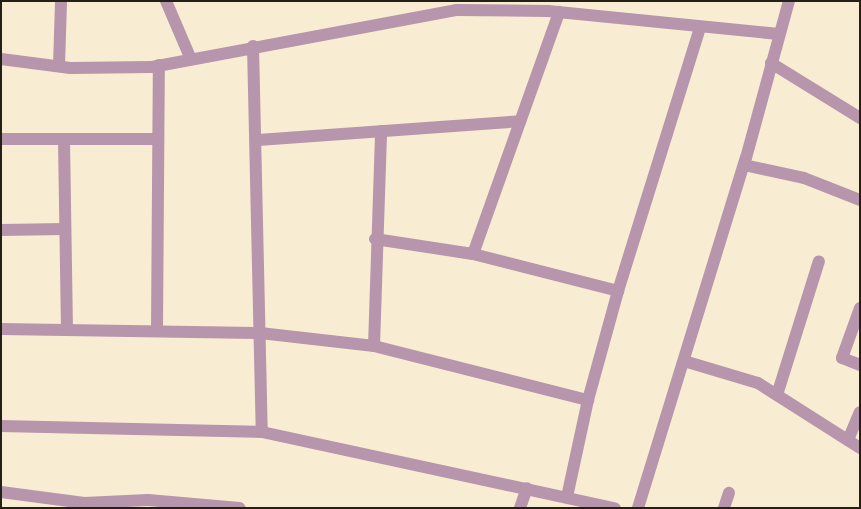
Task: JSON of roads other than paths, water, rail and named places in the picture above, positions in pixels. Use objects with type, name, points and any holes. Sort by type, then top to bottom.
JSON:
[{"type":"street","points":[[59,66],[61,1]]},
{"type":"street","points":[[166,1],[190,57]]},
{"type":"street","points":[[638,508],[744,165],[789,1]]},
{"type":"street","points":[[1,59],[59,66],[159,65],[190,57],[431,12],[558,12],[572,7],[700,27],[779,34]]},
{"type":"street","points":[[473,254],[558,12]]},
{"type":"street","points":[[567,497],[588,400],[618,291],[700,27]]},
{"type":"street","points":[[253,46],[258,140],[262,432]]},
{"type":"street","points":[[771,63],[860,118]]},
{"type":"street","points":[[157,331],[159,65]]},
{"type":"street","points":[[258,140],[520,121]]},
{"type":"street","points":[[374,346],[381,131]]},
{"type":"street","points":[[1,140],[158,140]]},
{"type":"street","points":[[64,140],[67,330]]},
{"type":"street","points":[[744,165],[804,178],[860,200]]},
{"type":"street","points":[[1,230],[65,229]]},
{"type":"street","points":[[376,239],[473,254],[618,291]]},
{"type":"street","points":[[777,395],[819,261]]},
{"type":"street","points":[[860,308],[842,358],[860,365]]},
{"type":"street","points":[[1,329],[260,333],[374,346],[588,400]]},
{"type":"street","points":[[684,361],[758,383],[860,448]]},
{"type":"street","points":[[848,440],[860,412]]},
{"type":"street","points":[[1,426],[262,432],[615,508]]},
{"type":"street","points":[[520,508],[526,488]]},
{"type":"street","points":[[1,492],[84,503],[240,508]]},
{"type":"street","points":[[724,508],[729,493]]}]
